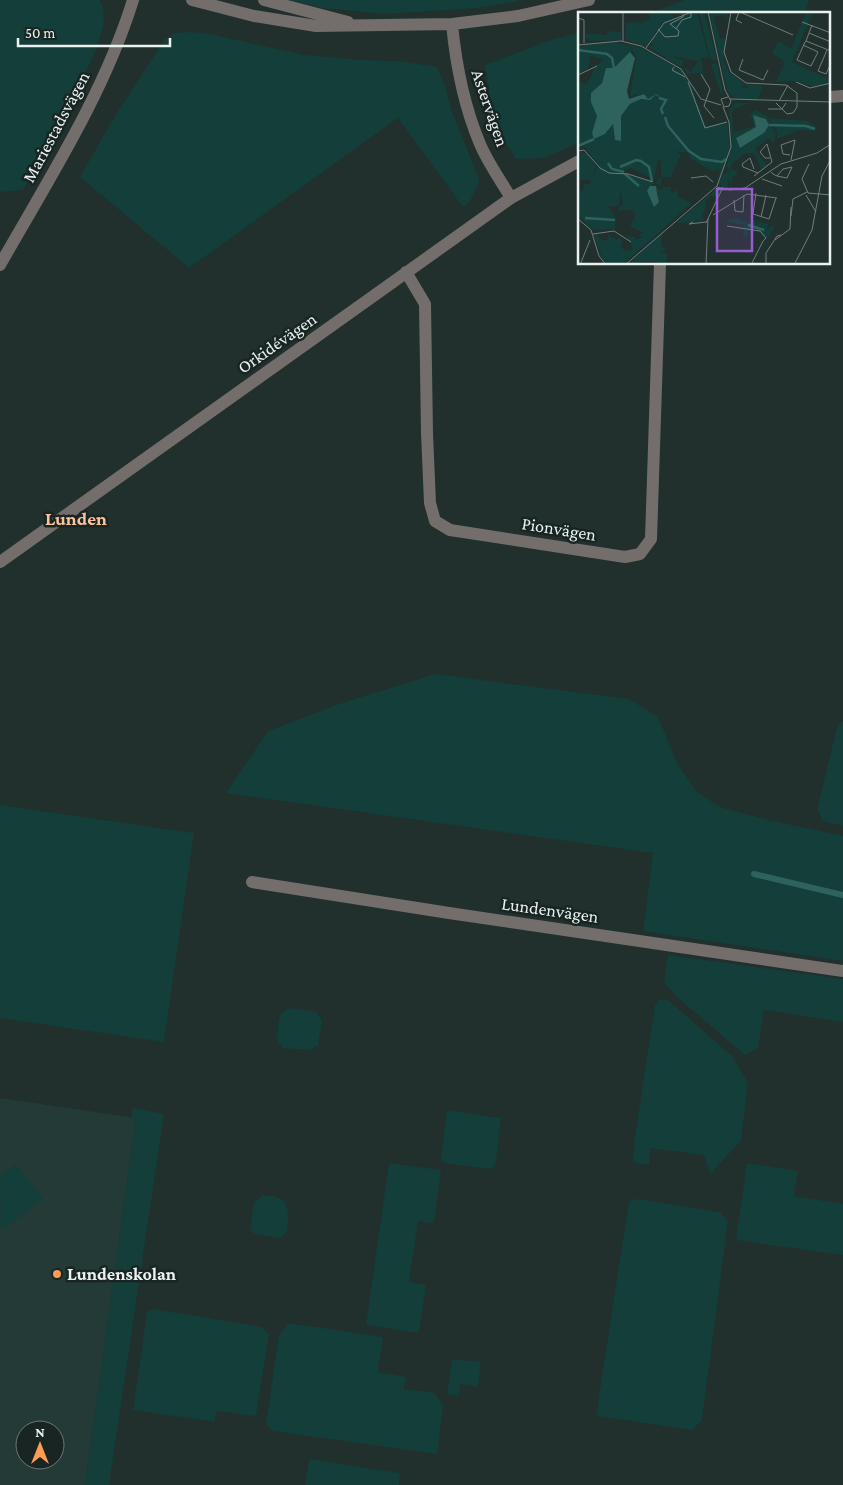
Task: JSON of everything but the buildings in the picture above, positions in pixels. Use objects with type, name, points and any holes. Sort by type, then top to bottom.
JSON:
[{"type":"street","name":"Mariestadsvägen","points":[[0,265],[97,90],[113,57],[133,0]]},
{"type":"street","points":[[192,0],[254,16],[316,26],[452,24],[518,16],[589,0]]},
{"type":"street","points":[[264,0],[320,13],[360,25]]},
{"type":"street","name":"Astervägen","points":[[452,24],[455,57],[462,90],[480,145],[511,198]]},
{"type":"street","points":[[830,97],[843,96]]},
{"type":"street","name":"Orkidévägen","points":[[0,562],[511,198],[578,162]]},
{"type":"street","name":"Pionvägen","points":[[406,272],[426,304],[427,433],[430,503],[435,521],[450,530],[624,557],[640,554],[651,539],[660,265]]},
{"type":"street","name":"Lundenvägen","points":[[252,882],[843,971]]},
{"type":"shaded area","name":"Lundenskolan","points":[[0,1098],[136,1118],[85,1485],[0,1485]]},
{"type":"green space","points":[[0,0],[99,0],[103,6],[104,23],[97,48],[73,100],[23,190],[0,192]]},
{"type":"green space","points":[[290,0],[519,0],[478,8],[386,14],[322,8]]},
{"type":"green space","points":[[684,0],[809,0],[806,12],[653,12]]},
{"type":"green space","points":[[192,32],[305,55],[399,61],[437,67],[445,86],[452,112],[480,181],[469,203],[463,207],[398,118],[189,268],[80,177],[115,116],[165,39],[175,33]]},
{"type":"green space","points":[[578,33],[578,143],[544,158],[516,159],[495,127],[485,65],[554,39]]},
{"type":"green space","points":[[435,674],[629,699],[658,717],[678,765],[697,792],[720,807],[764,819],[843,836],[843,961],[643,931],[653,853],[226,793],[268,731],[339,704]]},
{"type":"green space","points":[[843,720],[843,826],[823,821],[817,810],[837,727]]},
{"type":"green space","points":[[0,805],[194,833],[164,1042],[0,1018]]},
{"type":"green space","points":[[668,955],[843,979],[843,1022],[764,1010],[758,1048],[745,1055],[677,997],[664,983]]},
{"type":"green space","points":[[660,999],[668,1000],[732,1056],[748,1083],[741,1141],[710,1174],[704,1155],[651,1148],[649,1165],[633,1162],[655,1005]]},
{"type":"green space","points":[[288,1008],[316,1012],[322,1020],[318,1046],[309,1050],[283,1048],[276,1040],[280,1015]]},
{"type":"green space","points":[[133,1108],[164,1114],[109,1485],[85,1485],[136,1118],[131,1117]]},
{"type":"green space","points":[[447,1110],[501,1118],[494,1167],[489,1169],[444,1163],[441,1158]]},
{"type":"green space","points":[[389,1163],[441,1170],[434,1223],[418,1221],[409,1282],[426,1285],[419,1333],[366,1325]]},
{"type":"green space","points":[[747,1163],[798,1171],[794,1196],[843,1204],[843,1255],[736,1240]]},
{"type":"green space","points":[[16,1164],[43,1199],[1,1231],[0,1176]]},
{"type":"green space","points":[[263,1195],[279,1198],[288,1210],[287,1232],[280,1238],[255,1234],[250,1229],[254,1202]]},
{"type":"green space","points":[[637,1199],[720,1212],[728,1221],[702,1420],[693,1430],[596,1416],[629,1201]]},
{"type":"green space","points":[[153,1309],[262,1327],[269,1334],[256,1416],[216,1411],[215,1422],[133,1410],[147,1312]]},
{"type":"green space","points":[[289,1323],[383,1337],[378,1372],[406,1377],[404,1389],[435,1393],[443,1406],[437,1454],[273,1431],[266,1424],[279,1334]]},
{"type":"green space","points":[[452,1359],[481,1362],[478,1387],[460,1384],[459,1396],[447,1394]]},
{"type":"green space","points":[[309,1459],[400,1473],[399,1485],[305,1485]]},
{"type":"waterway","points":[[754,874],[843,895]]},
{"type":"place","name":"Lundenskolan","points":[[57,1274]]},
{"type":"district","name":"Lunden","points":[[76,518]]}]
